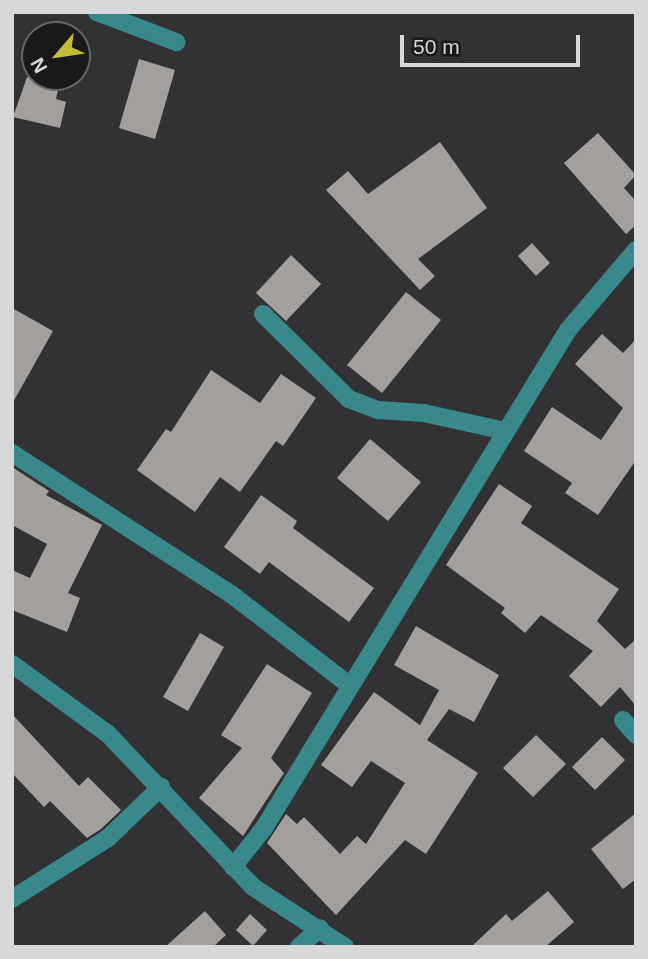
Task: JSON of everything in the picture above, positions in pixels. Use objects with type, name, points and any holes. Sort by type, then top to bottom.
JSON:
[{"type":"street","points":[[97,12],[176,42]]},
{"type":"street","points":[[233,867],[264,828],[348,684],[568,330],[636,250]]},
{"type":"street","points":[[263,314],[349,399],[378,410],[424,414],[505,431]]},
{"type":"street","points":[[12,453],[231,594],[348,684]]},
{"type":"street","points":[[12,664],[108,733],[233,867],[286,911],[320,928],[345,947]]},
{"type":"street","points":[[623,720],[636,734]]},
{"type":"street","points":[[12,899],[108,838],[161,787]]},
{"type":"street","points":[[299,947],[320,928]]},
{"type":"building","points":[[139,59],[175,70],[155,139],[119,128]]},
{"type":"building","points":[[22,91],[58,91],[56,99],[66,102],[60,128],[13,117]]},
{"type":"building","points":[[598,133],[636,175],[624,188],[636,201],[636,225],[626,234],[564,163]]},
{"type":"building","points":[[440,142],[487,208],[418,259],[435,276],[420,290],[326,190],[348,171],[368,194]]},
{"type":"building","points":[[532,243],[550,263],[536,276],[518,256]]},
{"type":"building","points":[[291,255],[321,284],[286,321],[256,293]]},
{"type":"building","points":[[406,292],[441,320],[382,393],[347,365]]},
{"type":"building","points":[[12,308],[53,331],[12,404]]},
{"type":"building","points":[[602,334],[623,353],[636,339],[636,460],[598,515],[565,493],[572,483],[524,451],[552,407],[601,440],[623,408],[575,364]]},
{"type":"building","points":[[211,370],[260,403],[281,374],[316,398],[283,446],[276,441],[240,492],[220,477],[195,512],[137,470],[166,429],[171,432]]},
{"type":"building","points":[[370,439],[421,482],[388,521],[337,478]]},
{"type":"building","points":[[12,467],[49,491],[46,495],[102,525],[68,593],[80,598],[67,632],[12,610],[12,570],[30,578],[47,544],[12,525]]},
{"type":"building","points":[[499,484],[532,506],[521,523],[619,589],[597,621],[625,649],[636,639],[636,706],[620,687],[601,707],[569,676],[593,651],[541,615],[525,633],[501,613],[505,608],[446,565]]},
{"type":"building","points":[[261,495],[297,521],[293,528],[374,588],[349,622],[269,562],[260,574],[224,547]]},
{"type":"building","points":[[416,626],[499,675],[474,722],[449,709],[427,740],[478,773],[426,854],[405,840],[336,915],[267,843],[286,814],[297,824],[304,817],[340,854],[357,836],[366,844],[405,783],[371,761],[352,787],[321,765],[374,692],[420,725],[439,690],[394,665]]},
{"type":"building","points":[[200,633],[224,647],[188,711],[163,697]]},
{"type":"building","points":[[267,664],[312,693],[271,758],[284,773],[243,836],[199,798],[242,748],[221,735]]},
{"type":"building","points":[[12,714],[79,786],[88,777],[121,810],[101,829],[87,838],[50,801],[44,807],[12,773]]},
{"type":"building","points":[[536,735],[566,764],[533,797],[503,768]]},
{"type":"building","points":[[602,737],[625,760],[595,790],[572,767]]},
{"type":"building","points":[[636,813],[636,879],[623,889],[591,849]]},
{"type":"building","points":[[548,891],[574,922],[545,947],[471,947],[506,914],[512,921]]},
{"type":"building","points":[[205,911],[226,935],[213,947],[165,947]]},
{"type":"building","points":[[250,914],[267,930],[253,946],[236,930]]}]
